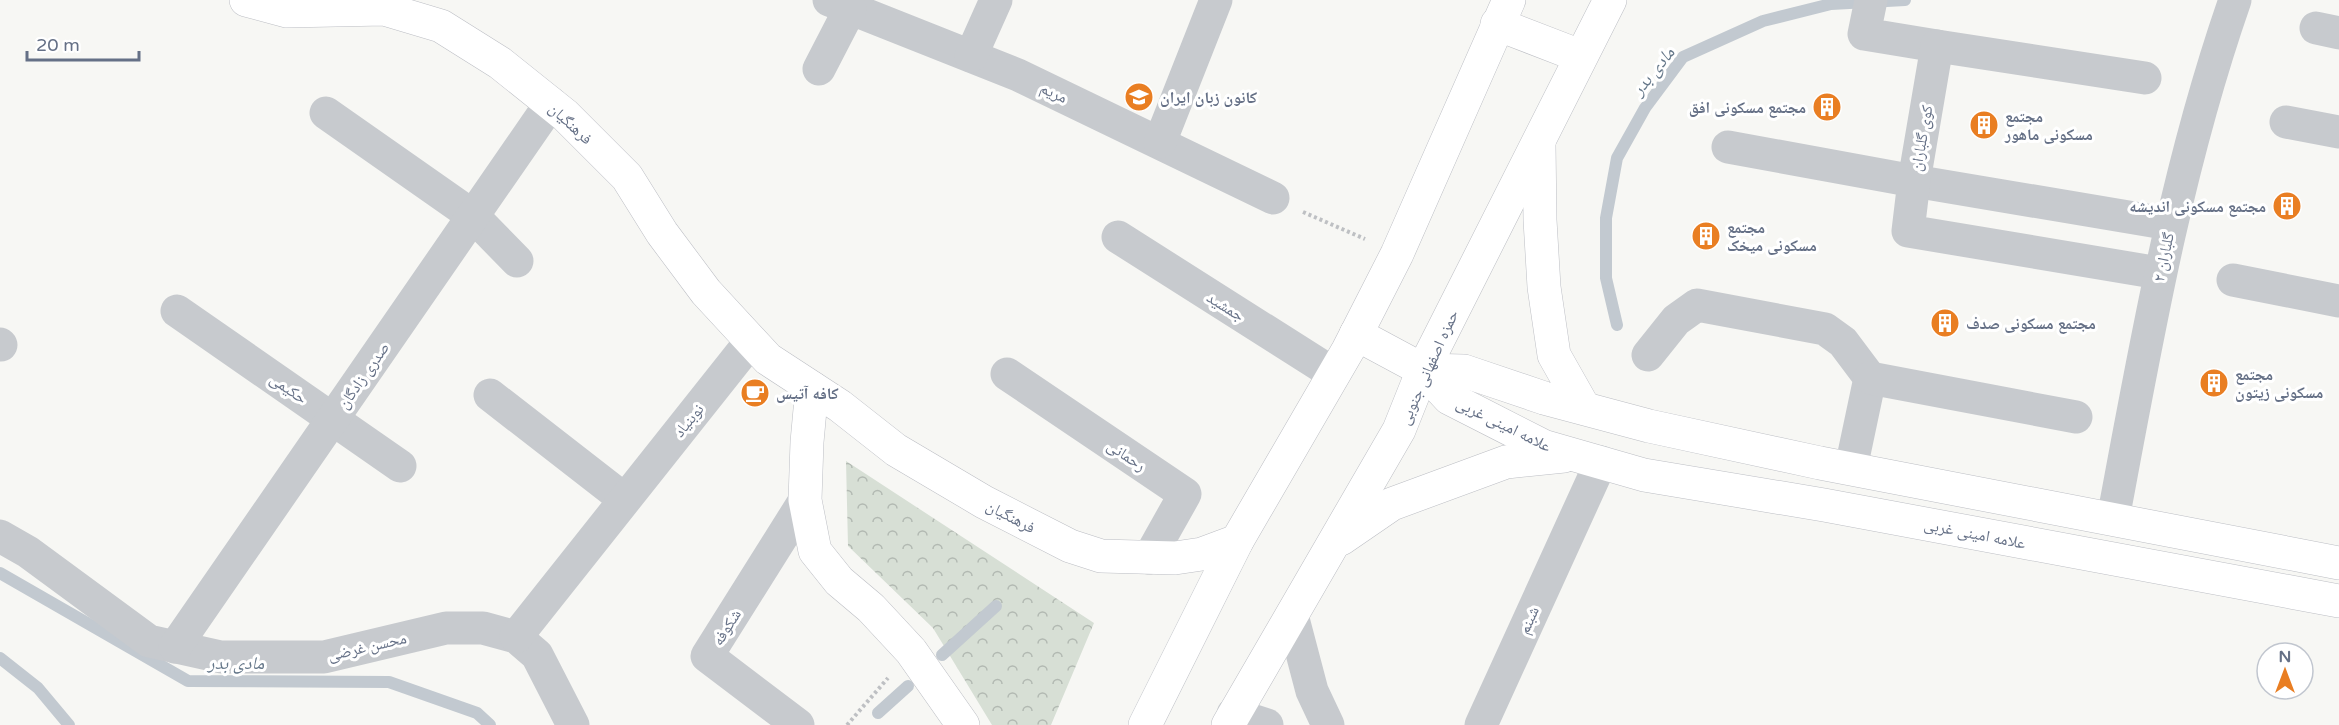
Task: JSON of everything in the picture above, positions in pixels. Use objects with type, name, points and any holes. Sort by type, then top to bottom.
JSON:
[{"type":"main road","name":"فرهنگیان","points":[[246,0],[287,11],[386,4],[441,26],[500,63],[565,115],[627,177],[662,233],[693,275],[768,359],[840,406],[896,450],[984,502],[1070,546],[1101,556],[1175,558],[1203,554],[1237,541]]},
{"type":"main road","name":"حمزه اصفهانی جنوبی","points":[[1231,720],[1399,430],[1423,370],[1610,0]]},
{"type":"main road","points":[[1145,725],[1237,541],[1334,374],[1397,254],[1503,12],[1580,56]]},
{"type":"main road","points":[[1539,140],[1544,286],[1554,355],[1584,408]]},
{"type":"main road","points":[[1356,334],[1423,370]]},
{"type":"main road","name":"علامه امینی غربی","points":[[1423,370],[1464,371],[1544,398],[1649,426],[1851,468],[2339,563]]},
{"type":"main road","name":"علامه امینی غربی","points":[[1423,370],[1449,398],[1543,446],[1644,475],[1835,507],[2339,601]]},
{"type":"main road","points":[[812,388],[807,442],[806,501],[815,551],[839,581],[871,608],[911,651],[963,725]]},
{"type":"main road","points":[[1332,546],[1392,504],[1506,462],[1588,459]]},
{"type":"street","points":[[971,56],[996,0]]},
{"type":"street","points":[[1160,142],[1216,0]]},
{"type":"street","points":[[1871,0],[1864,34],[2145,78]]},
{"type":"street","name":"گلباران ۲","points":[[2113,519],[2170,224],[2235,0]]},
{"type":"street","points":[[819,69],[839,4]]},
{"type":"street","name":"مریم","points":[[839,4],[1018,75],[1273,198]]},
{"type":"street","name":"کوی گلباران","points":[[1937,46],[1914,181],[2170,224]]},
{"type":"street","name":"صدری زادگان","points":[[175,647],[551,103]]},
{"type":"street","points":[[326,113],[473,216],[517,261]]},
{"type":"street","points":[[2286,122],[2339,132]]},
{"type":"street","points":[[1728,147],[1914,181],[1908,231],[2160,273]]},
{"type":"street","name":"جمشید","points":[[1118,237],[1334,374]]},
{"type":"street","points":[[2233,280],[2339,301]]},
{"type":"street","points":[[1648,355],[1676,320],[1697,305],[1825,329],[1843,342],[1870,378],[2076,417]]},
{"type":"street","name":"حکیمی","points":[[177,311],[400,466]]},
{"type":"street","name":"نوبنیاد","points":[[516,637],[751,340]]},
{"type":"street","name":"رحمانی","points":[[1007,374],[1185,494],[1149,558]]},
{"type":"street","points":[[1851,468],[1870,378]]},
{"type":"street","points":[[490,395],[624,499]]},
{"type":"street","name":"شبنم","points":[[1481,725],[1575,515],[1588,459]]},
{"type":"street","name":"شکوفه","points":[[798,725],[707,656],[806,501]]},
{"type":"street","name":"محسن غرضی","points":[[0,536],[28,552],[149,641],[220,657],[324,657],[446,628],[483,628],[516,637],[537,656],[573,725]]},
{"type":"street","points":[[1292,615],[1312,691],[1328,725]]},
{"type":"street","points":[[1231,720],[1268,725]]},
{"type":"path","points":[[1273,198],[1397,254]]},
{"type":"path","points":[[847,725],[911,651]]},
{"type":"green space","points":[[846,461],[1094,623],[1051,725],[992,725],[933,628],[848,546]]},
{"type":"waterway","name":"مادی بدر","points":[[1617,325],[1606,278],[1606,218],[1617,158],[1645,108],[1683,57],[1763,21],[1831,4],[1905,0]]},
{"type":"waterway","name":"مادی بدر","points":[[0,573],[188,681],[389,682],[477,713],[490,725]]},
{"type":"waterway","name":"مادی بدر","points":[[942,655],[996,606]]},
{"type":"waterway","points":[[0,658],[38,688],[69,725]]},
{"type":"waterway","name":"مادی بدر","points":[[878,713],[908,686]]},
{"type":"place","name":"کانون زبان ایران","points":[[1139,97]]},
{"type":"place","name":"مجتمع مسکونی افق","points":[[1827,107]]},
{"type":"place","name":"مجتمع مسکونی ماهور","points":[[1984,125]]},
{"type":"place","name":"مجتمع مسکونی اندیشه","points":[[2287,206]]},
{"type":"place","name":"مجتمع مسکونی میخک","points":[[1706,236]]},
{"type":"place","name":"مجتمع مسکونی صدف","points":[[1945,323]]},
{"type":"place","name":"مجتمع مسکونی زیتون","points":[[2214,383]]},
{"type":"place","name":"کافه آتیس","points":[[755,393]]}]
